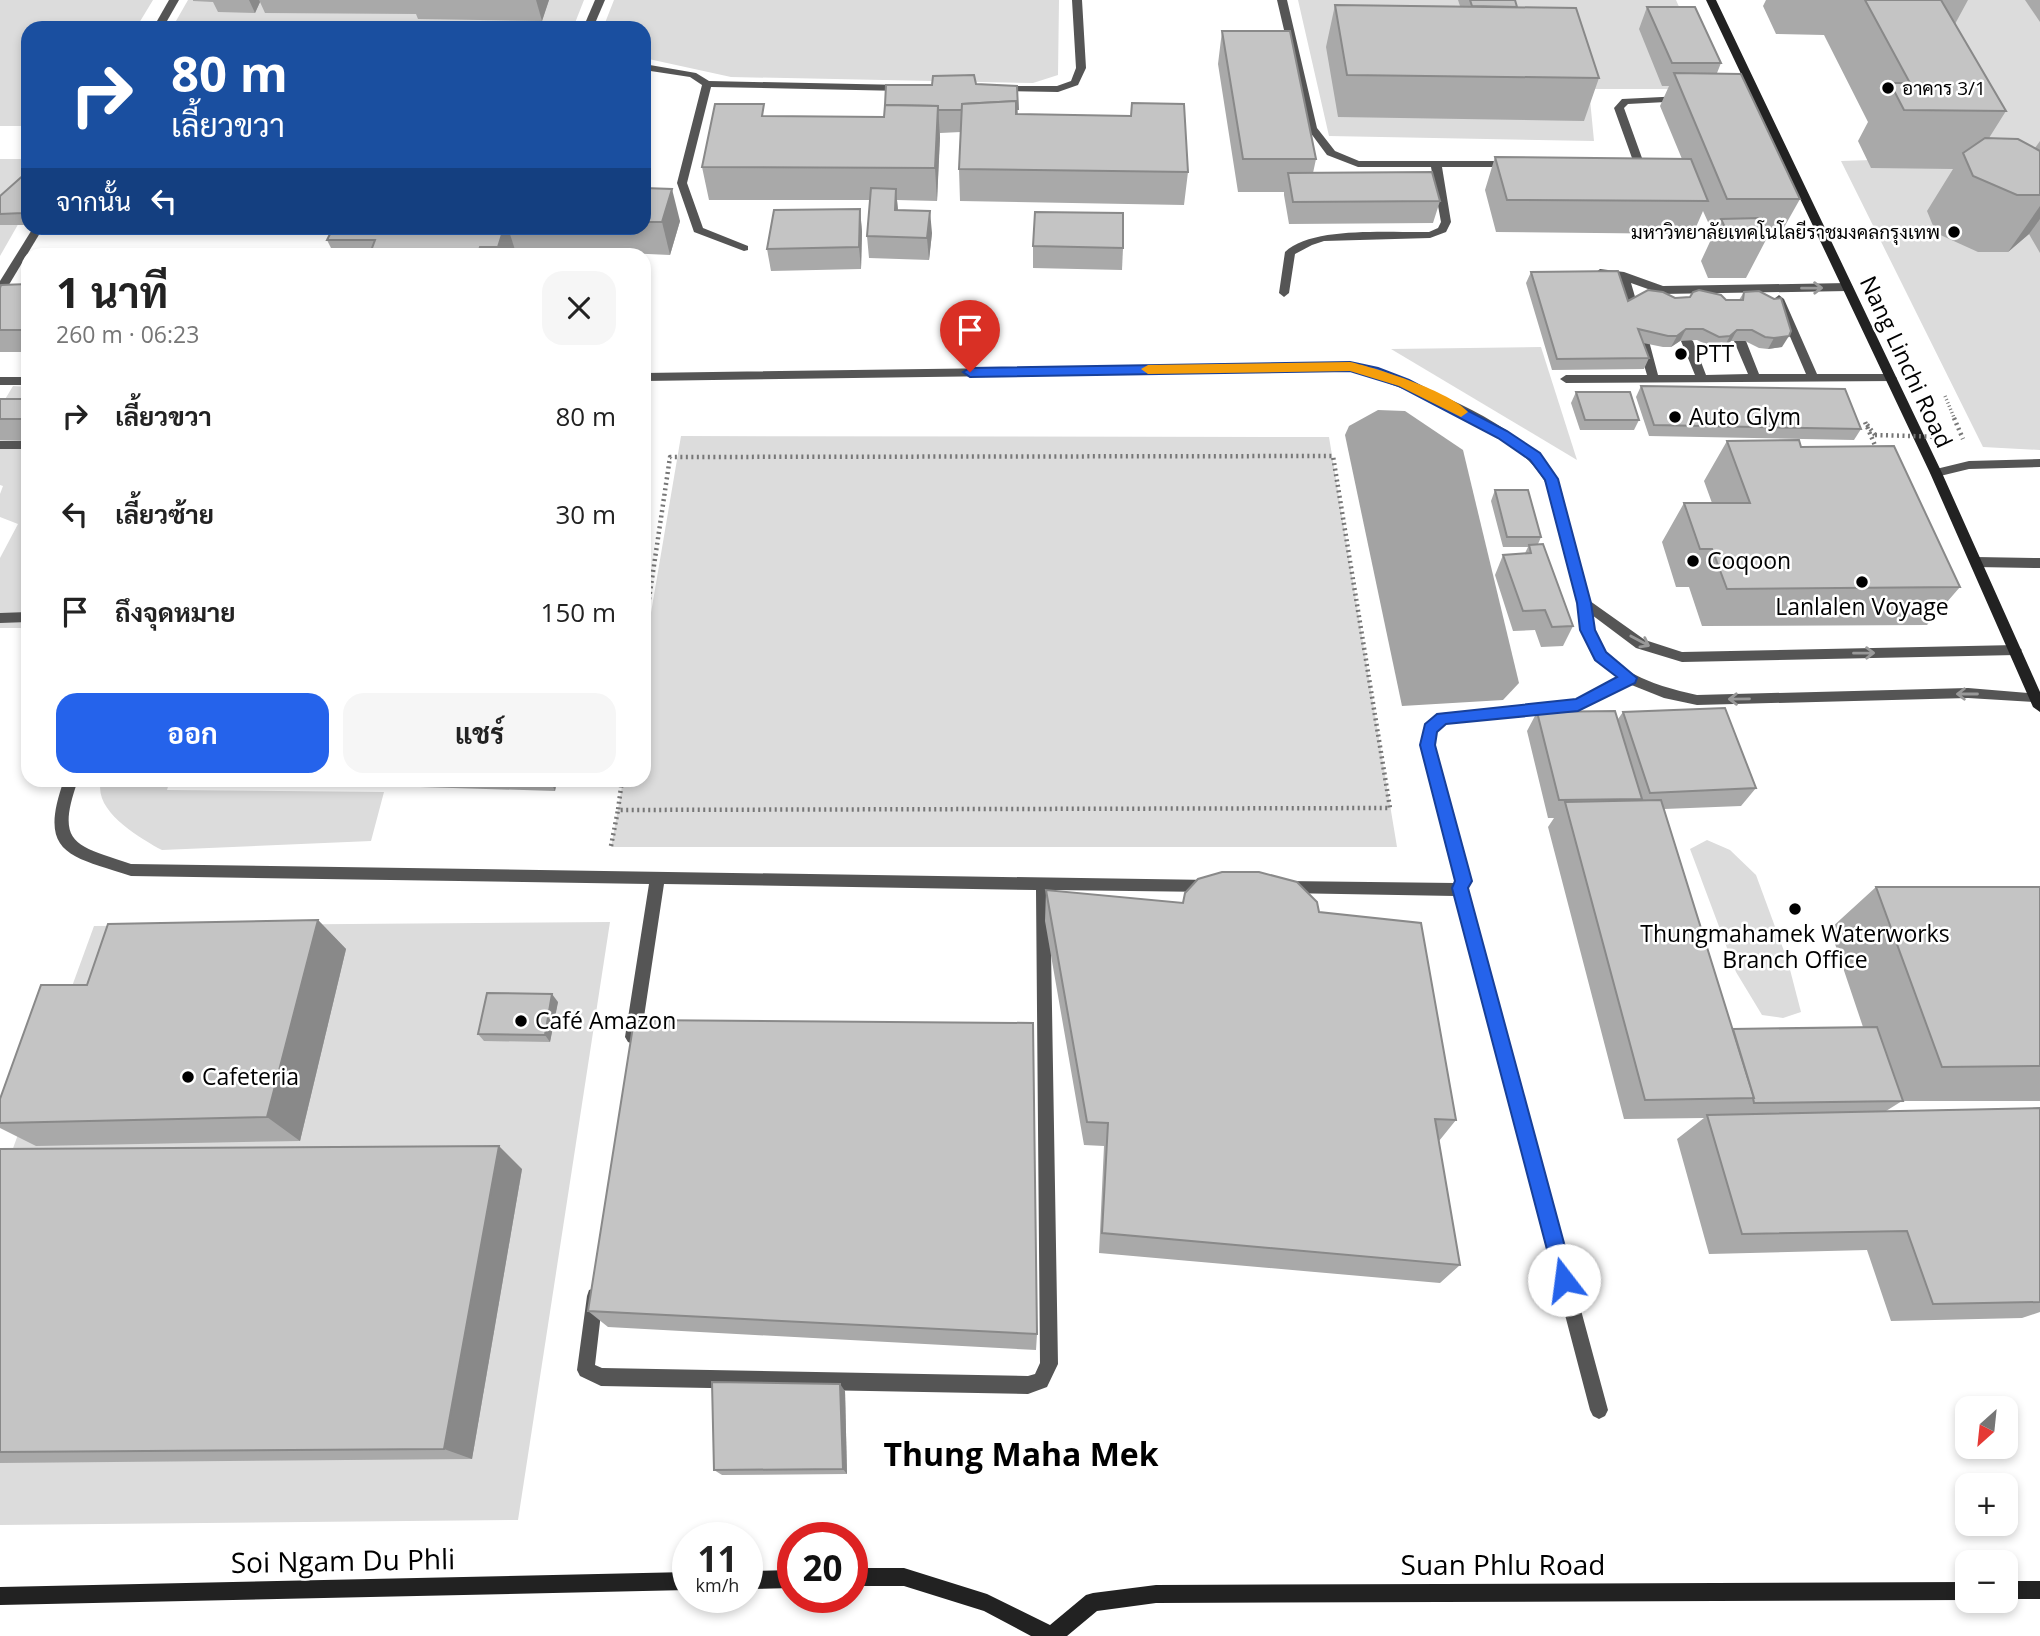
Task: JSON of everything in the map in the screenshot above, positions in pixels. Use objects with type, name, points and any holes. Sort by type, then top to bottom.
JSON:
[{"type":"main road","name":"Nang Linchi Road","points":[[1711,0],[1752,97],[1936,473],[2037,702]]},
{"type":"main road","points":[[868,1577],[904,1577],[987,1603],[1051,1636]]},
{"type":"main road","name":"Soi Ngam Du Phli","points":[[0,1596],[672,1581]]},
{"type":"main road","points":[[2018,1590],[2040,1590]]},
{"type":"main road","name":"Suan Phlu Road","points":[[1051,1636],[1093,1602],[1156,1594],[1955,1591]]},
{"type":"lane","points":[[162,21],[174,0]]},
{"type":"lane","points":[[591,21],[600,0]]},
{"type":"lane","points":[[982,89],[1058,89],[1075,83],[1081,68],[1077,0]]},
{"type":"lane","points":[[1282,0],[1312,128],[1331,153],[1359,164],[1518,164]]},
{"type":"lane","points":[[651,68],[693,75],[707,84],[914,88]]},
{"type":"lane","points":[[707,84],[682,183],[698,230],[744,248]]},
{"type":"lane","points":[[1614,164],[1628,164],[1635,162],[1637,158],[1619,108],[1620,104],[1625,101],[1693,99]]},
{"type":"lane","points":[[1284,293],[1290,251],[1308,242],[1324,237],[1430,234],[1442,230],[1446,222],[1436,164]]},
{"type":"lane","points":[[0,290],[21,256]]},
{"type":"lane","points":[[1586,273],[1624,276],[1670,295],[1722,296],[1775,289],[1847,288]]},
{"type":"lane","points":[[1624,276],[1633,307]]},
{"type":"lane","points":[[1775,289],[1813,378]]},
{"type":"lane","points":[[1643,341],[1654,379]]},
{"type":"lane","points":[[1687,341],[1702,379]]},
{"type":"lane","points":[[1740,341],[1755,378]]},
{"type":"lane","points":[[651,377],[1350,367],[1373,372],[1444,402],[1535,457],[1551,479],[1584,603],[1588,630],[1600,656],[1629,678],[1658,692],[1697,700],[1968,693],[2037,702]]},
{"type":"lane","points":[[1566,379],[1891,378]]},
{"type":"lane","points":[[0,381],[21,381]]},
{"type":"lane","points":[[0,445],[21,445]]},
{"type":"lane","points":[[1936,473],[1969,465],[2040,463]]},
{"type":"lane","points":[[1976,562],[2040,563]]},
{"type":"lane","points":[[1584,603],[1641,644],[1682,657],[2016,650]]},
{"type":"lane","points":[[0,618],[21,617]]},
{"type":"lane","points":[[1263,887],[1460,888],[1464,881],[1428,745],[1430,729],[1443,718],[1578,705],[1629,678]]},
{"type":"lane","points":[[68,787],[61,804],[58,827],[61,837],[76,851],[131,870],[1222,887]]},
{"type":"lane","points":[[631,1056],[657,880]]},
{"type":"lane","points":[[598,1273],[586,1370],[601,1377],[1028,1385],[1041,1381],[1049,1364],[1043,884]]},
{"type":"lane","points":[[1460,888],[1599,1410]]},
{"type":"path","points":[[1945,396],[1966,446]]},
{"type":"path","points":[[1879,455],[1866,422],[1875,435],[1946,437],[1947,446]]},
{"type":"path","points":[[621,787],[618,810],[1390,808],[1333,456],[670,457],[651,586]]},
{"type":"shaded area","points":[[0,0],[153,0],[140,21],[21,21],[21,126],[0,126]]},
{"type":"shaded area","points":[[188,0],[584,0],[576,21],[176,21]]},
{"type":"shaded area","points":[[614,0],[1059,0],[1058,75],[1033,83],[731,77],[651,60],[651,21],[606,21]]},
{"type":"shaded area","points":[[1298,0],[1676,0],[1716,89],[1589,89],[1594,141],[1329,136]]},
{"type":"shaded area","name":"มหาวิทยาลัยเทคโนโลยีราชมงคลกรุงเทพ","points":[[1855,0],[2040,0],[2040,450],[1983,447],[1841,161],[1904,159]]},
{"type":"shaded area","points":[[0,159],[21,159],[21,219],[0,256]]},
{"type":"shaded area","points":[[1541,347],[1577,460],[1391,349]]},
{"type":"shaded area","points":[[13,386],[21,387],[21,628],[0,628],[0,558],[18,524],[0,517],[0,494],[3,486],[0,485],[0,401],[4,401]]},
{"type":"shaded area","points":[[1378,410],[1405,411],[1463,450],[1519,683],[1503,700],[1402,706],[1345,435],[1349,426]]},
{"type":"shaded area","points":[[681,436],[1329,437],[1397,847],[611,847],[622,787],[651,787],[651,613]]},
{"type":"shaded area","points":[[100,787],[168,787],[167,790],[384,792],[371,841],[162,850],[120,822],[104,803]]},
{"type":"shaded area","points":[[1707,840],[1730,850],[1756,875],[1788,962],[1801,1012],[1783,1018],[1762,1015],[1736,972],[1690,849]]},
{"type":"shaded area","points":[[610,922],[518,1520],[0,1525],[0,1184],[94,926]]},
{"type":"building","points":[[1470,0],[1515,0],[1517,7],[1472,6]]},
{"type":"building","points":[[1865,0],[1941,0],[2006,111],[1904,110],[1890,83],[1910,83]]},
{"type":"building","points":[[1335,5],[1576,8],[1599,78],[1347,75]]},
{"type":"building","points":[[1647,7],[1695,7],[1721,63],[1672,63]]},
{"type":"building","points":[[1222,31],[1290,31],[1316,159],[1243,159]]},
{"type":"building","points":[[1674,73],[1741,74],[1800,199],[1727,199]]},
{"type":"building","points":[[974,75],[976,84],[1017,86],[1018,109],[1016,101],[962,104],[962,110],[938,110],[938,106],[885,105],[886,85],[932,85],[933,76]]},
{"type":"building","points":[[1016,101],[1016,114],[1131,116],[1132,103],[1184,104],[1188,172],[959,169],[962,104]]},
{"type":"building","points":[[715,104],[764,104],[762,116],[884,117],[885,105],[938,106],[935,168],[702,167]]},
{"type":"building","points":[[1985,138],[2018,139],[2040,151],[2040,195],[2017,195],[1973,176],[1963,153]]},
{"type":"building","points":[[1495,157],[1691,159],[1708,201],[1507,200]]},
{"type":"building","points":[[1432,172],[1440,201],[1293,202],[1288,173]]},
{"type":"building","points":[[21,177],[21,213],[0,214],[0,196]]},
{"type":"building","points":[[651,188],[672,189],[662,222],[651,222]]},
{"type":"building","points":[[871,188],[896,189],[895,210],[930,211],[927,238],[867,236]]},
{"type":"building","points":[[860,209],[859,247],[767,249],[774,210]]},
{"type":"building","points":[[1035,212],[1123,213],[1123,248],[1033,246]]},
{"type":"building","points":[[1760,218],[1768,236],[1729,236],[1721,219]]},
{"type":"building","points":[[330,235],[502,235],[498,247],[480,248],[372,248],[375,240],[327,240]]},
{"type":"building","points":[[1618,271],[1628,301],[1648,290],[1663,292],[1675,298],[1690,297],[1693,292],[1699,290],[1721,295],[1726,300],[1743,300],[1744,292],[1759,291],[1774,299],[1781,298],[1791,331],[1789,336],[1774,338],[1765,337],[1752,330],[1737,330],[1730,336],[1719,337],[1703,329],[1686,329],[1677,336],[1668,336],[1638,329],[1649,358],[1557,359],[1531,272]]},
{"type":"building","points":[[21,284],[21,330],[0,330],[1,285]]},
{"type":"building","points":[[1641,386],[1845,389],[1861,429],[1654,425]]},
{"type":"building","points":[[1576,392],[1630,392],[1639,420],[1585,420]]},
{"type":"building","points":[[0,399],[21,399],[21,419],[0,419]]},
{"type":"building","points":[[1799,440],[1801,447],[1894,446],[1960,587],[1727,589],[1712,549],[1700,549],[1684,503],[1750,503],[1727,441]]},
{"type":"building","points":[[1495,490],[1528,490],[1541,537],[1507,537]]},
{"type":"building","points":[[1543,544],[1573,626],[1552,627],[1545,610],[1523,611],[1503,555],[1531,553],[1529,545]]},
{"type":"building","points":[[1725,708],[1756,788],[1650,793],[1623,712]]},
{"type":"building","points":[[1615,711],[1642,799],[1559,800],[1537,712]]},
{"type":"building","points":[[1661,800],[1754,1098],[1645,1100],[1565,802]]},
{"type":"building","points":[[1222,872],[1259,872],[1297,882],[1317,902],[1319,912],[1421,923],[1456,1120],[1435,1119],[1460,1265],[1102,1233],[1108,1123],[1087,1122],[1046,890],[1183,903],[1185,893],[1198,879]]},
{"type":"building","points":[[1876,887],[2040,887],[2040,1066],[1942,1067]]},
{"type":"building","name":"Cafeteria","points":[[318,920],[267,1117],[0,1123],[0,1099],[41,985],[87,985],[108,924]]},
{"type":"building","name":"Café Amazon","points":[[487,993],[552,994],[545,1035],[478,1034]]},
{"type":"building","points":[[634,1020],[1033,1023],[1037,1334],[588,1311]]},
{"type":"building","points":[[1877,1027],[1903,1101],[1754,1103],[1733,1029]]},
{"type":"building","points":[[2040,1108],[2040,1302],[1933,1304],[1907,1231],[1742,1234],[1707,1115]]},
{"type":"building","points":[[499,1146],[444,1449],[0,1452],[0,1149]]},
{"type":"building","points":[[712,1382],[840,1384],[843,1469],[714,1470]]},
{"type":"slow traffic","points":[[1148,369],[1350,367],[1404,383],[1461,412]]},
{"type":"place","name":"อาคาร 3/1","points":[[1888,88]]},
{"type":"place","name":"มหาวิทยาลัยเทคโนโลยีราชมงคลกรุงเทพ","points":[[1954,232]]},
{"type":"place","name":"PTT","points":[[1681,354]]},
{"type":"place","name":"Auto Glym","points":[[1675,417]]},
{"type":"place","name":"Coqoon","points":[[1693,561]]},
{"type":"place","name":"Lanlalen Voyage","points":[[1862,582]]},
{"type":"place","name":"Thungmahamek Waterworks Branch Office","points":[[1795,909]]},
{"type":"place","name":"Café Amazon","points":[[521,1021]]},
{"type":"place","name":"Cafeteria","points":[[188,1077]]},
{"type":"district","name":"Thung Maha Mek","points":[[1021,1455]]},
{"type":"route","points":[[970,372],[1350,367],[1404,383],[1444,402],[1535,457],[1551,479],[1584,603],[1588,630],[1600,656],[1629,678],[1578,705],[1443,718],[1430,729],[1428,745],[1464,881],[1460,888],[1564,1280]]}]
